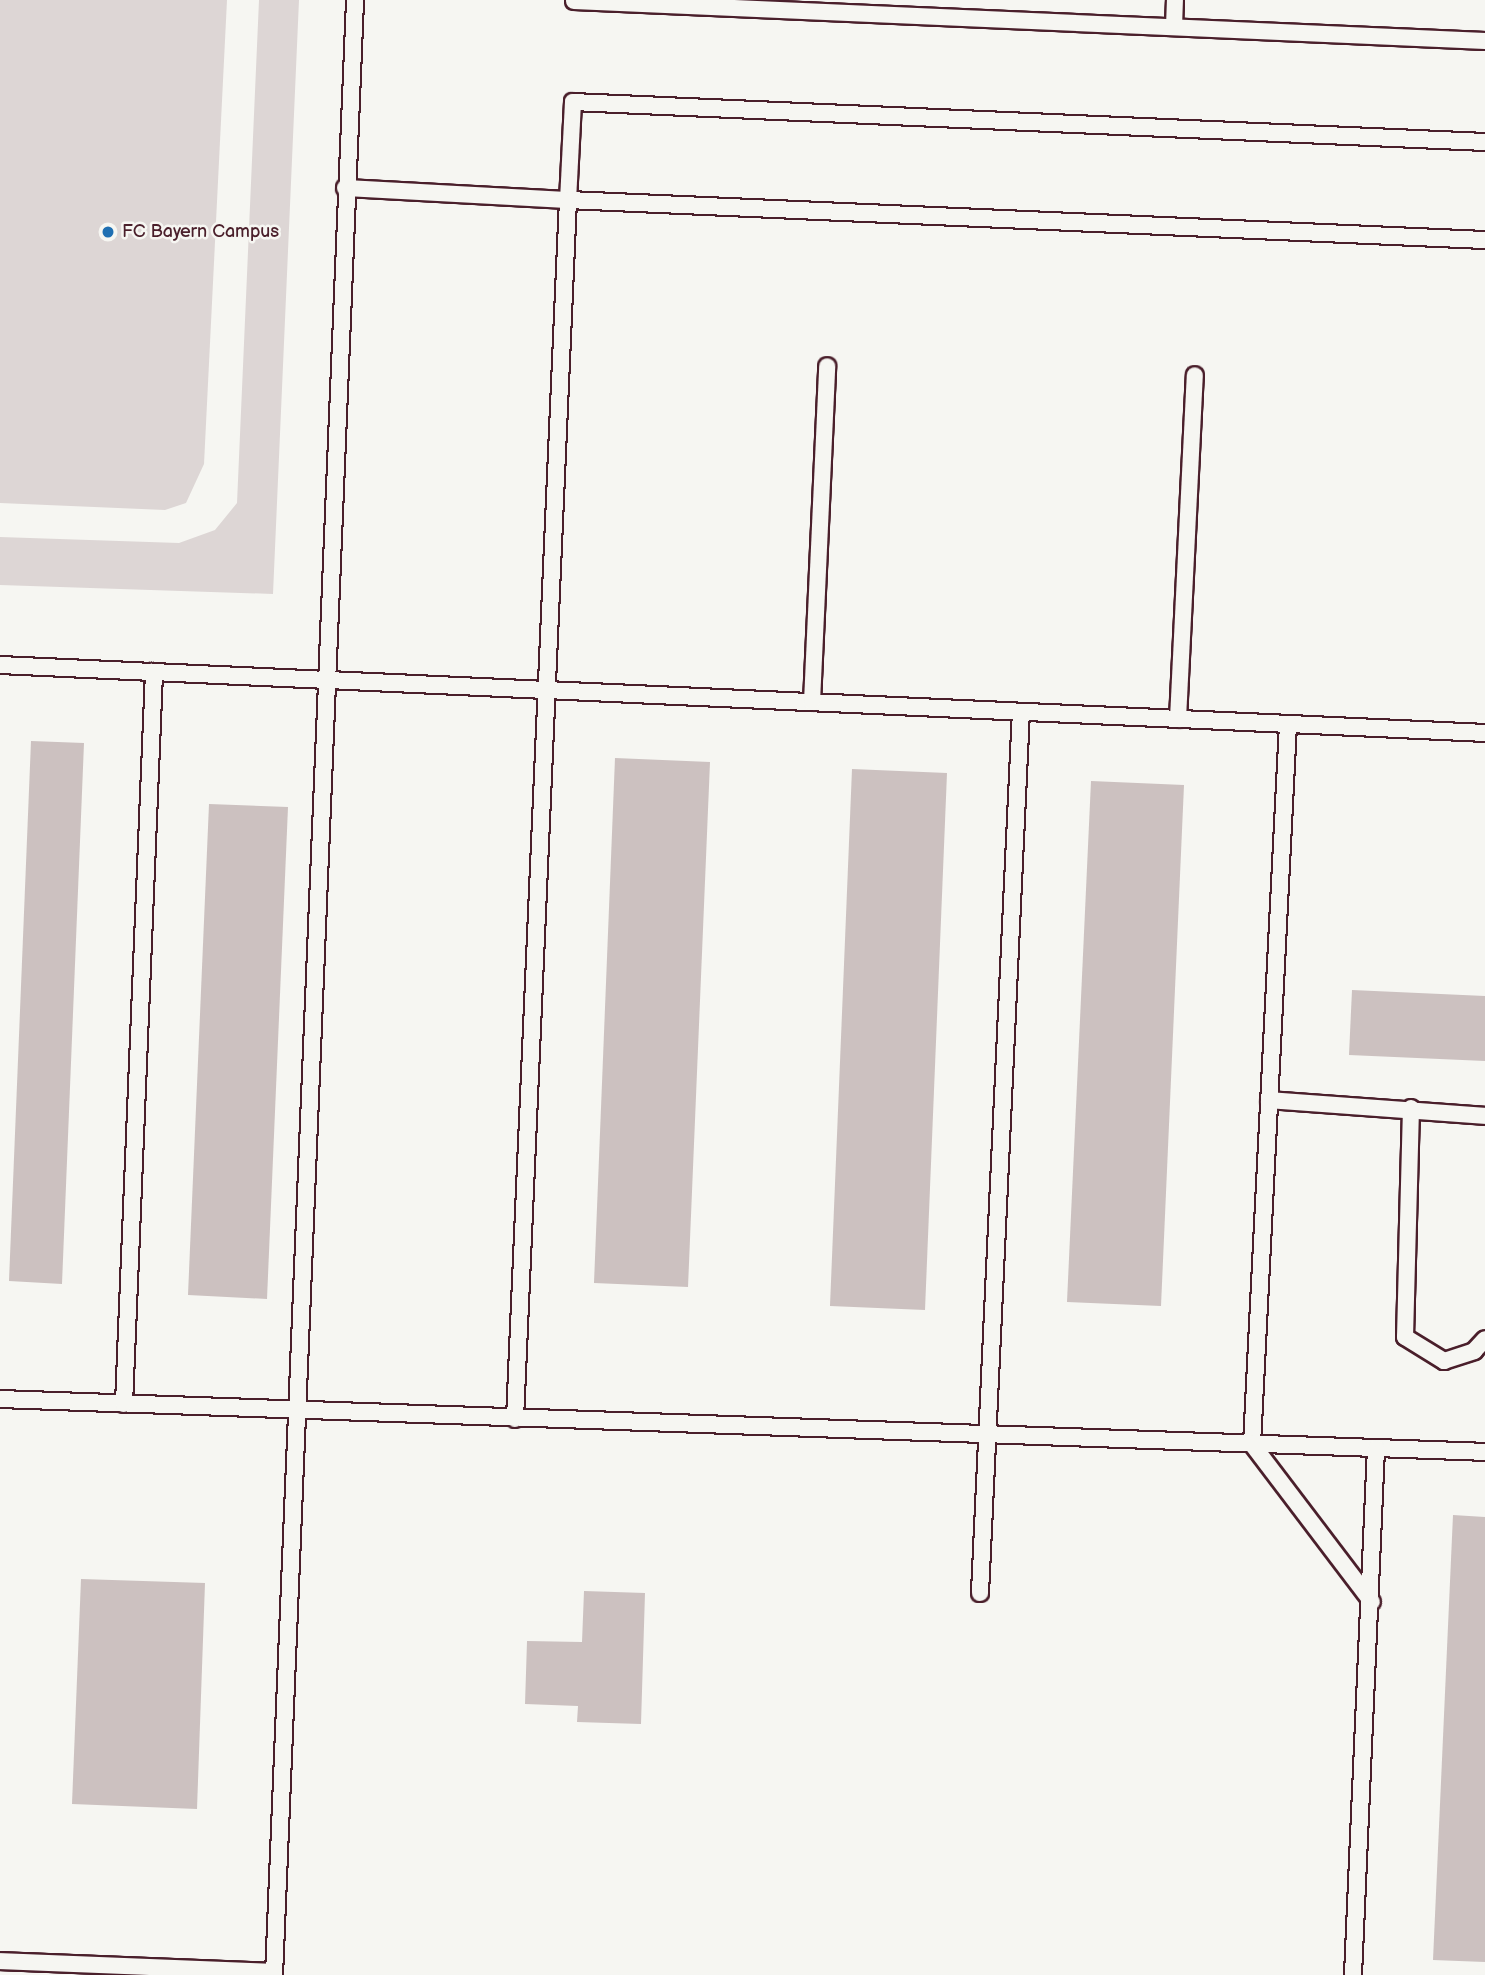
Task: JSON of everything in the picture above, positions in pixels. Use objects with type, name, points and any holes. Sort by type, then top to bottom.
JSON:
[{"type":"lane","points":[[0,1961],[274,1974],[345,188],[355,0]]},
{"type":"lane","points":[[1174,27],[1175,0]]},
{"type":"lane","points":[[574,1],[937,8],[1174,27],[1485,41]]},
{"type":"lane","points":[[515,1419],[544,690],[573,102],[1485,142]]},
{"type":"lane","points":[[345,188],[1485,240]]},
{"type":"lane","points":[[812,702],[827,366]]},
{"type":"lane","points":[[1178,719],[1195,375]]},
{"type":"lane","points":[[0,665],[1485,733]]},
{"type":"lane","points":[[124,1404],[154,672]]},
{"type":"lane","points":[[979,1593],[1021,712]]},
{"type":"lane","points":[[1289,724],[1252,1444],[1373,1602]]},
{"type":"lane","points":[[1269,1100],[1411,1108],[1485,1116]]},
{"type":"lane","points":[[1411,1108],[1405,1336],[1444,1361],[1474,1351],[1485,1339]]},
{"type":"lane","points":[[0,1399],[298,1412],[1485,1452]]},
{"type":"lane","points":[[1353,1975],[1373,1602],[1376,1449]]},
{"type":"shaded area","name":"FC Bayern Campus","points":[[0,0],[227,0],[204,464],[186,503],[165,510],[0,503]]},
{"type":"shaded area","points":[[259,0],[299,0],[273,594],[0,585],[0,537],[179,543],[215,530],[237,503]]},
{"type":"building","points":[[31,741],[84,743],[62,1284],[9,1281]]},
{"type":"building","points":[[615,758],[710,762],[688,1287],[594,1283]]},
{"type":"building","points":[[852,769],[947,773],[925,1310],[830,1306]]},
{"type":"building","points":[[1091,781],[1184,785],[1161,1306],[1067,1302]]},
{"type":"building","points":[[209,804],[288,807],[267,1299],[188,1295]]},
{"type":"building","points":[[1352,990],[1485,996],[1485,1061],[1349,1055]]},
{"type":"building","points":[[1453,1515],[1485,1517],[1485,1962],[1433,1960]]},
{"type":"building","points":[[81,1579],[205,1583],[197,1809],[72,1804]]},
{"type":"building","points":[[584,1591],[645,1593],[641,1724],[577,1722],[578,1706],[525,1704],[527,1641],[582,1642]]},
{"type":"place","name":"FC Bayern Campus","points":[[108,232]]}]
